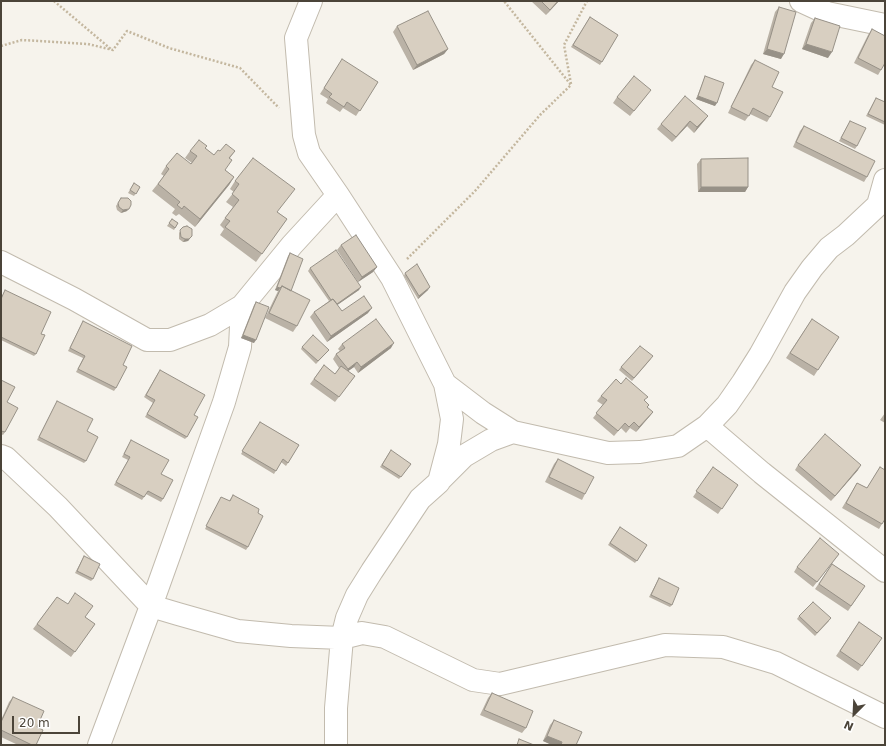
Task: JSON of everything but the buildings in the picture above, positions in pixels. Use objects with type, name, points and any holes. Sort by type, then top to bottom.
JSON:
[{"type":"street","points":[[311,1],[296,38],[304,135],[309,153],[392,278],[445,384],[452,419],[439,482]]},
{"type":"street","points":[[801,1],[827,13],[885,25]]},
{"type":"street","points":[[445,384],[483,414],[513,432],[608,453],[640,452],[678,446],[707,426],[726,405],[760,355],[795,292],[812,268],[829,248],[846,235],[878,205],[885,180]]},
{"type":"street","points":[[1,262],[74,299],[147,340],[170,340],[210,325],[242,306],[292,244],[338,195]]},
{"type":"street","points":[[99,745],[151,606],[224,402],[240,348],[242,306]]},
{"type":"street","points":[[707,426],[762,473],[885,571]]},
{"type":"street","points":[[336,745],[336,708],[342,638],[346,618],[357,596],[420,499],[464,456],[491,440],[513,432]]},
{"type":"street","points":[[1,456],[6,458],[58,507],[151,606],[238,631],[291,636],[342,638],[362,633],[384,637],[473,680],[500,684],[665,645],[723,647],[776,663],[885,717]]},
{"type":"path","points":[[54,1],[113,50]]},
{"type":"path","points":[[504,1],[571,85]]},
{"type":"path","points":[[571,85],[564,45],[587,1]]},
{"type":"path","points":[[113,50],[127,31],[169,48],[240,68],[304,135]]},
{"type":"path","points":[[1,46],[22,40],[88,44],[113,50]]},
{"type":"path","points":[[392,278],[414,252],[475,191],[540,115],[571,85]]}]
